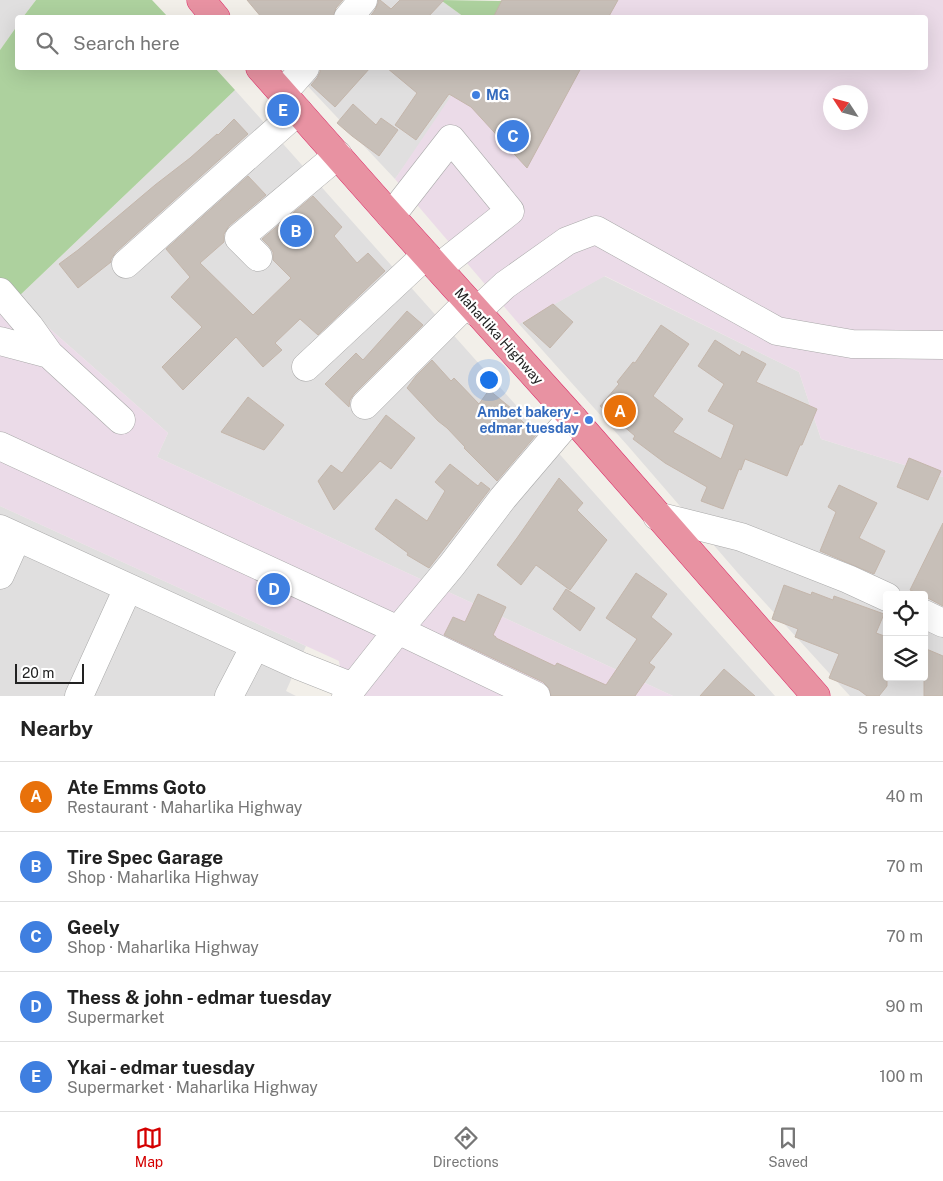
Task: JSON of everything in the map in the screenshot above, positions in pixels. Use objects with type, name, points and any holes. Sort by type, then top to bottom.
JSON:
[{"type":"highway","points":[[201,0],[214,15]]},
{"type":"highway","name":"Maharlika Highway","points":[[262,70],[572,417],[816,696]]},
{"type":"street","points":[[350,15],[363,0]]},
{"type":"street","points":[[126,264],[290,102],[304,70]]},
{"type":"street","points":[[306,367],[432,262],[510,211],[451,139],[391,216]]},
{"type":"street","points":[[258,257],[239,238],[338,155]]},
{"type":"street","points":[[365,405],[472,307],[567,240],[596,230],[777,331],[852,344],[943,345]]},
{"type":"street","points":[[0,292],[29,326],[49,354],[121,420]]},
{"type":"street","points":[[0,341],[49,354]]},
{"type":"street","points":[[0,575],[9,533],[300,666],[349,691],[452,566],[503,498],[572,417]]},
{"type":"street","points":[[0,446],[536,696]]},
{"type":"street","points":[[657,516],[741,537],[848,579],[883,595]]},
{"type":"street","points":[[78,696],[128,588]]},
{"type":"street","points":[[928,616],[943,623]]},
{"type":"street","points":[[229,696],[255,646]]},
{"type":"shaded area","points":[[0,0],[36,0],[25,15],[15,15],[15,29],[0,50]]},
{"type":"shaded area","points":[[369,0],[442,0],[461,15],[357,15]]},
{"type":"shaded area","points":[[509,0],[943,0],[943,477],[821,439],[799,372],[605,276],[519,324],[395,179],[469,70],[928,70],[928,15],[501,15]]},
{"type":"shaded area","points":[[310,70],[470,70],[395,179],[302,80]]},
{"type":"shaded area","points":[[235,90],[775,696],[673,696],[157,457],[168,433],[16,299]]},
{"type":"shaded area","points":[[604,276],[799,372],[821,439],[943,477],[943,696],[850,696],[737,572],[519,324]]},
{"type":"shaded area","points":[[0,281],[16,299],[168,433],[157,457],[673,696],[344,696],[339,661],[0,506]]},
{"type":"shaded area","points":[[0,506],[306,646],[286,691],[296,696],[0,696]]},
{"type":"green space","points":[[36,0],[152,0],[166,15],[25,15]]},
{"type":"green space","points":[[508,0],[500,15],[461,15],[442,1]]},
{"type":"green space","points":[[15,29],[15,70],[217,70],[235,90],[16,299],[0,281],[0,50]]},
{"type":"building","points":[[247,0],[343,0],[336,8],[334,15],[260,15]]},
{"type":"building","points":[[378,0],[380,0],[391,9],[400,0],[444,0],[430,15],[371,15]]},
{"type":"building","points":[[502,0],[618,0],[610,15],[494,15]]},
{"type":"building","points":[[320,70],[368,70],[335,107],[311,85]]},
{"type":"building","points":[[389,70],[580,70],[527,168],[471,107],[449,94],[416,140],[395,125],[417,93]]},
{"type":"building","points":[[353,104],[376,125],[381,118],[398,130],[379,156],[337,123]]},
{"type":"building","points":[[234,119],[248,134],[116,252],[111,262],[78,288],[59,264],[218,135]]},
{"type":"building","points":[[248,176],[266,195],[229,226],[224,234],[224,242],[200,263],[253,315],[291,278],[273,260],[273,252],[262,239],[313,196],[342,227],[334,236],[357,263],[368,253],[385,271],[318,335],[300,319],[275,343],[282,350],[263,367],[236,337],[183,390],[162,367],[202,327],[171,297],[190,277],[166,249]]},
{"type":"building","points":[[553,304],[573,322],[550,348],[523,323]]},
{"type":"building","points":[[407,311],[423,325],[354,394],[350,400],[349,407],[325,384],[356,353],[363,360]]},
{"type":"building","points":[[661,325],[689,344],[653,396],[683,419],[673,432],[721,459],[734,425],[708,411],[724,384],[698,366],[715,340],[740,356],[742,351],[766,364],[756,382],[817,409],[787,476],[745,459],[723,509],[701,501],[707,487],[665,463],[633,439],[635,436],[600,406],[619,384],[617,382],[633,362],[635,363]]},
{"type":"building","points":[[432,360],[451,381],[454,378],[479,404],[489,390],[517,413],[516,415],[536,435],[497,481],[407,388]]},
{"type":"building","points":[[248,397],[284,425],[264,450],[221,432]]},
{"type":"building","points":[[386,415],[415,438],[391,469],[380,461],[334,510],[318,481],[331,465],[342,473]]},
{"type":"building","points":[[909,458],[941,471],[928,500],[897,487]]},
{"type":"building","points":[[450,464],[478,486],[481,482],[490,489],[429,568],[407,555],[408,553],[375,529],[396,499],[427,521],[445,491],[435,482]]},
{"type":"building","points":[[559,478],[583,503],[577,510],[607,540],[570,590],[536,565],[521,585],[497,565]]},
{"type":"building","points":[[839,485],[877,503],[859,538],[885,551],[874,574],[820,551],[836,512],[828,507]]},
{"type":"building","points":[[943,523],[943,606],[928,598],[928,591],[910,590]]},
{"type":"building","points":[[636,573],[667,594],[651,617],[672,634],[649,663],[655,667],[635,696],[551,696],[549,688],[543,682],[444,635],[453,617],[465,622],[478,594],[506,607],[493,635],[496,638],[555,666],[557,663],[606,685],[637,639],[606,618]]},
{"type":"building","points":[[784,585],[811,595],[812,592],[833,600],[834,596],[883,614],[876,633],[883,636],[883,681],[887,681],[887,686],[879,696],[867,696],[859,690],[829,678],[839,654],[795,637],[798,629],[772,619]]},
{"type":"building","points":[[566,589],[595,608],[580,631],[553,609]]},
{"type":"building","points":[[928,650],[943,656],[943,696],[924,696],[924,681],[928,681]]},
{"type":"building","points":[[724,669],[755,696],[700,696]]},
{"type":"place","name":"MG","points":[[476,95]]},
{"type":"place","name":"Ykai - edmar tuesday","points":[[283,110]]},
{"type":"place","name":"Geely","points":[[513,136]]},
{"type":"place","name":"Tire Spec Garage","points":[[296,231]]},
{"type":"place","name":"Ate Emms Goto","points":[[620,411]]},
{"type":"place","name":"Ambet bakery - edmar tuesday","points":[[589,420]]},
{"type":"place","name":"Thess & john - edmar tuesday","points":[[274,589]]}]
